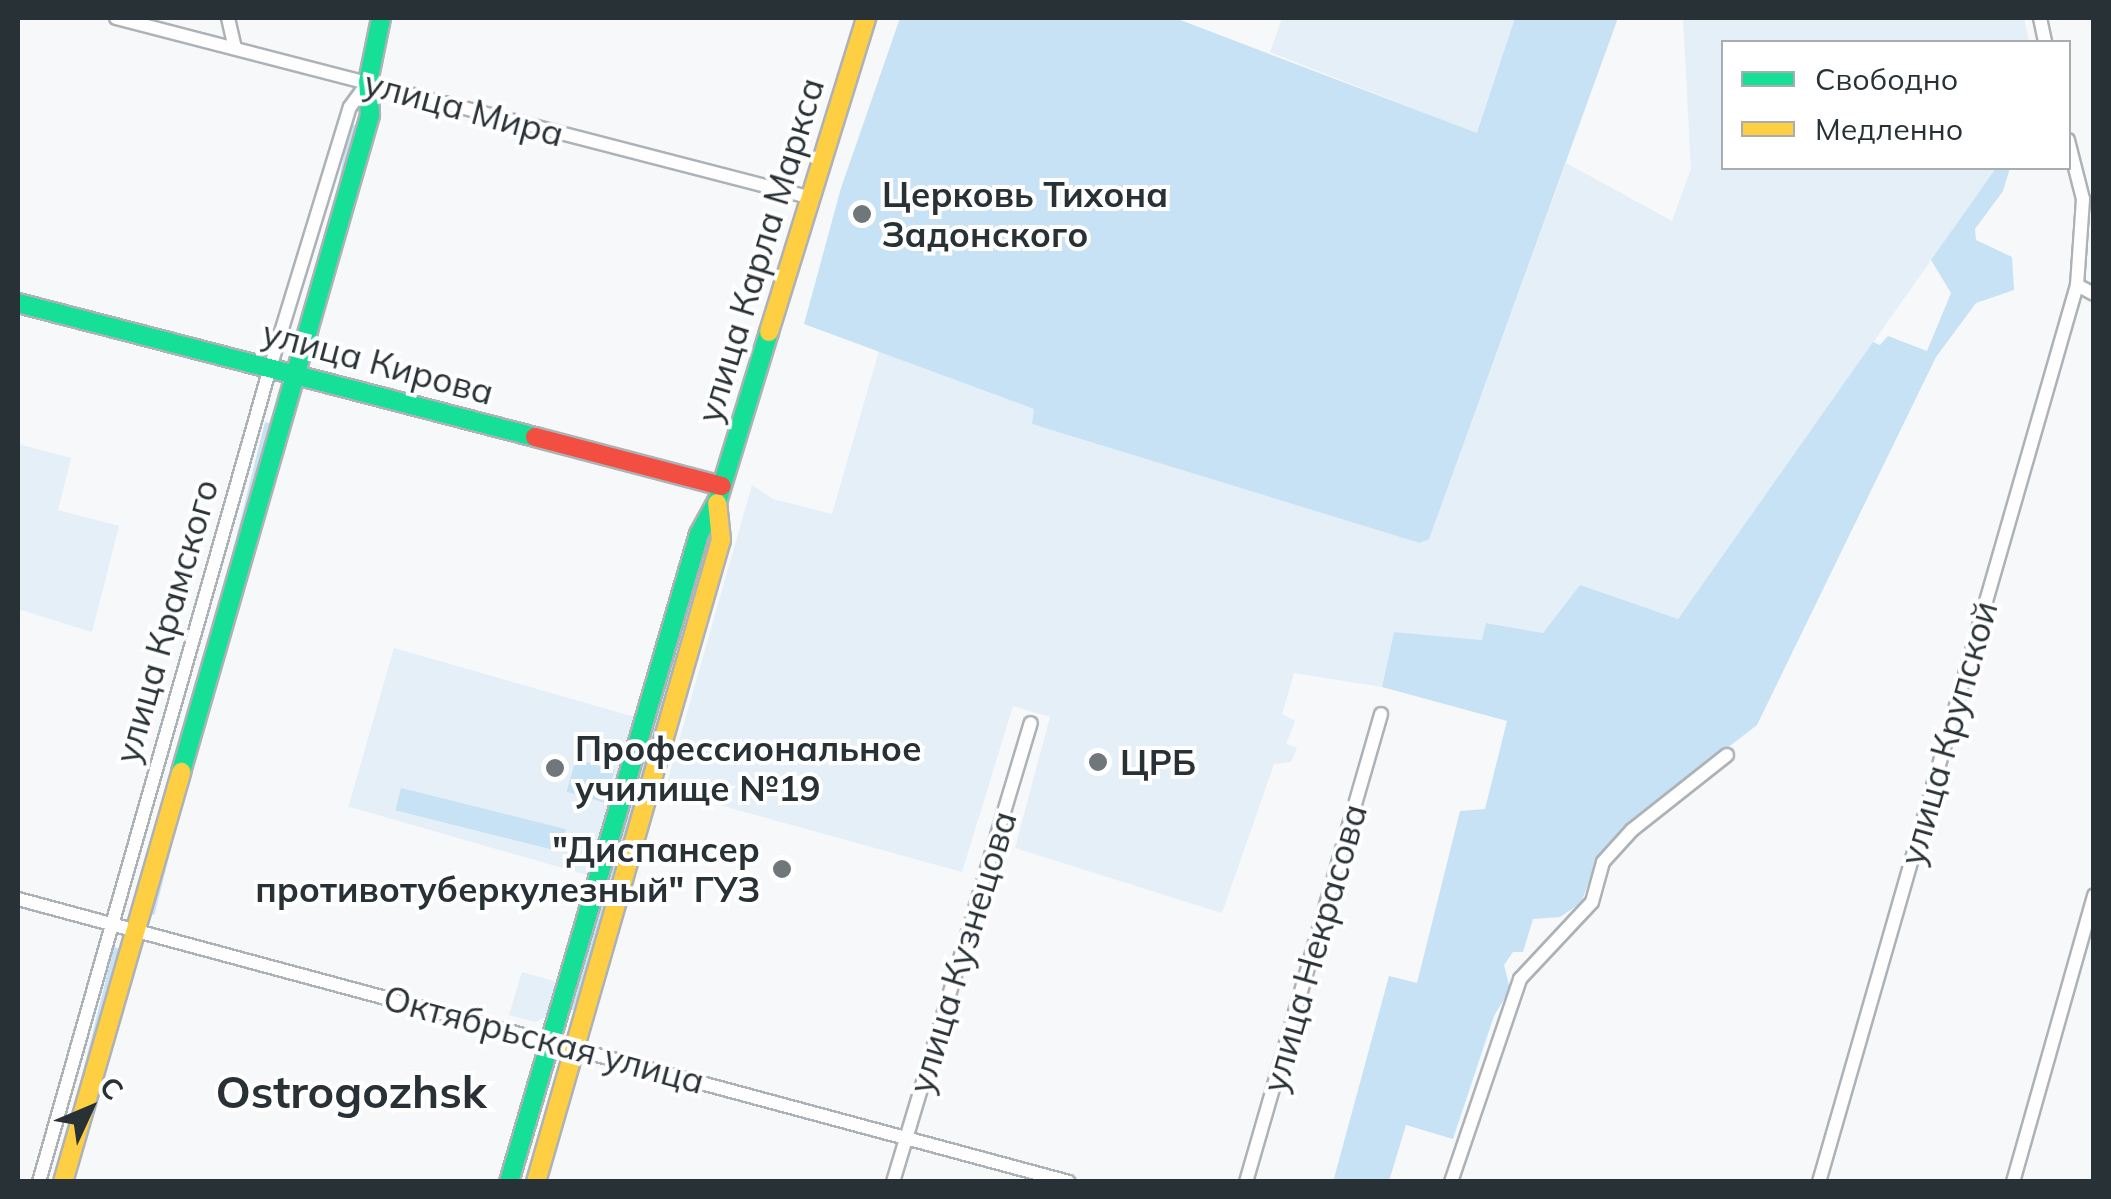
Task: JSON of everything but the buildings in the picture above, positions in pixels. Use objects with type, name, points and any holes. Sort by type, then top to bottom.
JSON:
[{"type":"main road","name":"улица Крамского","points":[[63,1182],[370,114],[368,82],[381,18]]},
{"type":"main road","name":"улица Карла Маркса","points":[[509,1182],[700,534],[720,494],[866,18]]},
{"type":"main road","name":"улица Кирова","points":[[18,303],[296,375],[720,494]]},
{"type":"main road","name":"улица Карла Маркса","points":[[536,1182],[721,540],[720,494]]},
{"type":"street","name":"улица Мира","points":[[116,18],[812,198]]},
{"type":"street","points":[[228,18],[235,48]]},
{"type":"street","name":"улица Крамского","points":[[39,1182],[270,368],[350,108],[368,82]]},
{"type":"street","name":"улица Крупской","points":[[1819,1182],[2077,285],[2083,199],[2071,152]]},
{"type":"street","points":[[2077,285],[2094,294]]},
{"type":"street","name":"улица Некрасова","points":[[1246,1182],[1381,714]]},
{"type":"street","name":"улица Кузнецова","points":[[893,1182],[1030,723]]},
{"type":"street","points":[[1451,1182],[1520,979],[1592,902],[1604,862],[1632,830],[1727,755]]},
{"type":"street","points":[[2013,1182],[2094,895]]},
{"type":"street","name":"Октябрьская улица","points":[[18,899],[1069,1182]]},
{"type":"shaded area","points":[[900,18],[1175,18],[1477,133],[1515,18],[1618,18],[1429,539],[1420,543],[1032,424],[1034,409],[804,324],[841,188]]},
{"type":"shaded area","points":[[1282,18],[1515,18],[1478,134],[1270,52]]},
{"type":"shaded area","points":[[1683,18],[2024,18],[2029,40],[1721,40],[1721,170],[1995,170],[1678,619],[1580,586],[1543,633],[1487,623],[1483,640],[1394,632],[1382,687],[1294,673],[1282,714],[1295,721],[1286,744],[1297,748],[1291,762],[1274,764],[1222,913],[1015,848],[1050,717],[1013,706],[962,872],[665,790],[752,485],[773,499],[832,514],[879,351],[1035,409],[1033,424],[1421,543],[1429,538],[1566,163],[1672,221],[1691,169]]},
{"type":"shaded area","points":[[350,124],[360,126],[317,349],[307,347]]},
{"type":"shaded area","points":[[1995,170],[2009,170],[2003,191],[1975,229],[1976,240],[2012,257],[2014,290],[1976,303],[1936,357],[1757,725],[1628,825],[1597,861],[1581,903],[1560,917],[1533,919],[1523,952],[1513,952],[1504,965],[1510,989],[1494,1016],[1453,1139],[1406,1125],[1389,1181],[1333,1182],[1389,976],[1417,983],[1460,811],[1485,809],[1507,721],[1382,687],[1394,632],[1482,640],[1486,623],[1543,633],[1580,585],[1678,619],[1873,342],[1880,345],[1888,336],[1927,351],[1951,293],[1931,260]]},
{"type":"shaded area","points":[[265,422],[277,425],[154,915],[143,912]]},
{"type":"shaded area","points":[[18,444],[71,458],[58,510],[119,526],[92,632],[18,609]]},
{"type":"shaded area","points":[[696,565],[706,568],[579,1012],[567,1008]]},
{"type":"shaded area","points":[[394,648],[635,717],[590,876],[349,807]]},
{"type":"shaded area","points":[[576,759],[614,770],[605,803],[567,792]]},
{"type":"shaded area","points":[[401,788],[566,829],[560,851],[395,810]]},
{"type":"shaded area","points":[[114,947],[126,950],[68,1182],[55,1182]]},
{"type":"shaded area","points":[[522,972],[557,982],[547,1016],[535,1022],[509,1015]]},
{"type":"traffic: fast","points":[[181,772],[370,115],[368,82],[381,18]]},
{"type":"traffic: fast","points":[[18,303],[535,437]]},
{"type":"traffic: fast","points":[[509,1182],[699,534],[717,502],[769,332]]},
{"type":"traffic: slow","points":[[769,332],[866,18]]},
{"type":"traffic: slow","points":[[536,1182],[721,540],[717,503]]},
{"type":"traffic: slow","points":[[63,1182],[181,772]]},
{"type":"traffic: jam","points":[[535,437],[722,486]]},
{"type":"place","name":"Церковь Тихона Задонского","points":[[862,214]]},
{"type":"place","name":"ЦРБ","points":[[1098,762]]},
{"type":"place","name":"Профессиональное училище №19","points":[[555,768]]},
{"type":"place","name":"\"Диспансер противотуберкулезный\" ГУЗ","points":[[782,869]]},
{"type":"district","name":"Ostrogozhsk","points":[[351,1092]]}]
